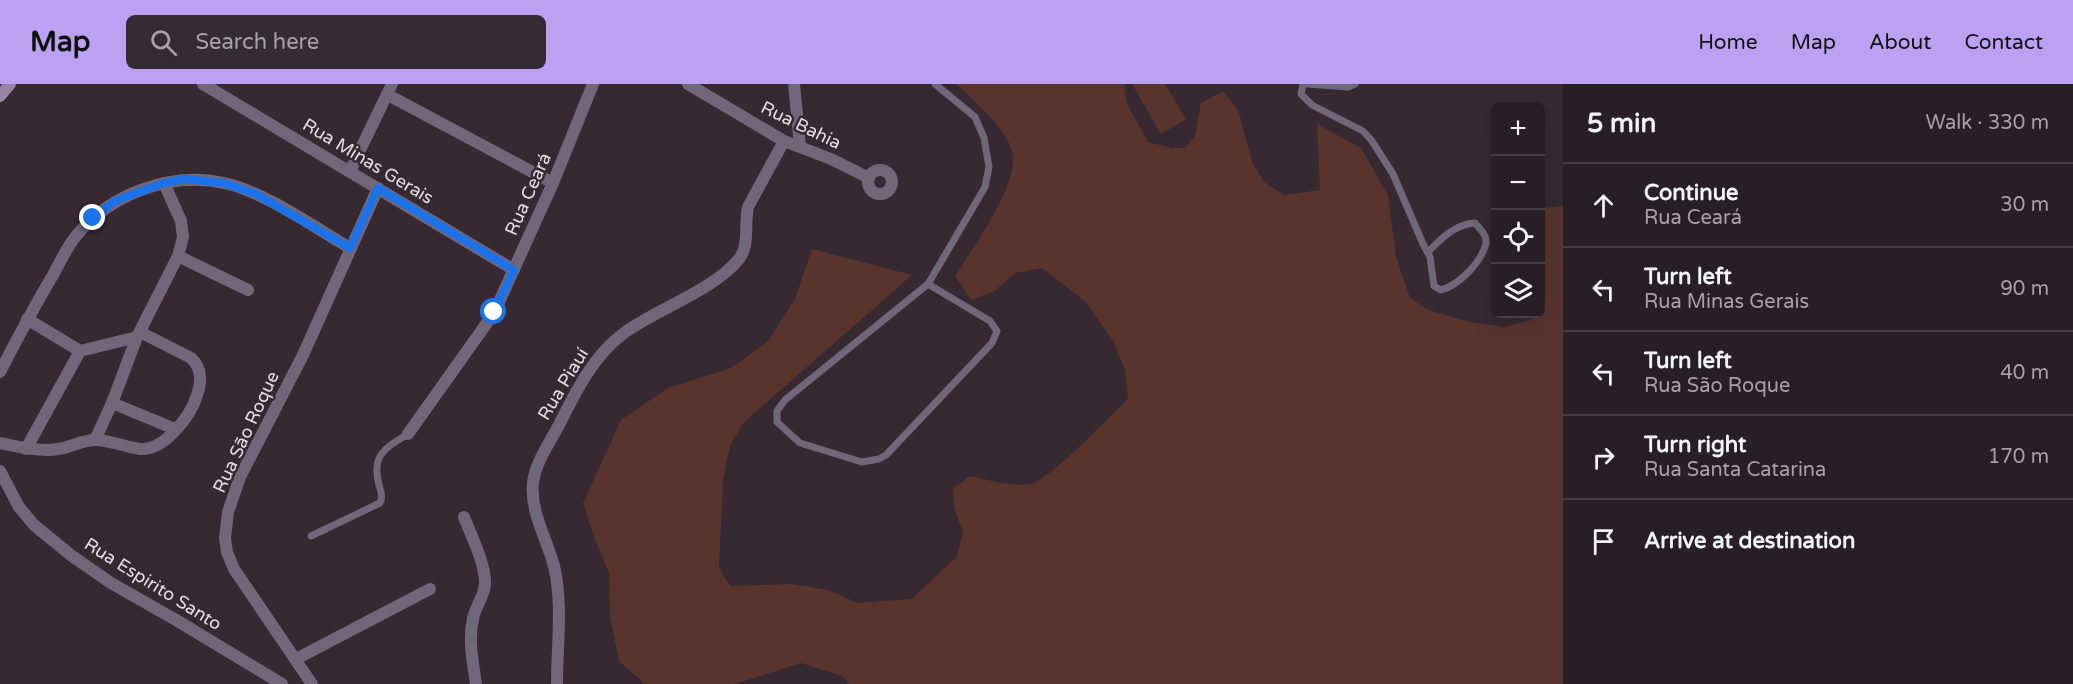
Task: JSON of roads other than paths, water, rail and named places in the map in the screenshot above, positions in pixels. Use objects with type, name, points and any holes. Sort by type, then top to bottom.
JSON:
[{"type":"main road","points":[[0,96],[9,84]]},
{"type":"street","name":"Rua Minas Gerais","points":[[203,84],[514,270]]},
{"type":"street","name":"Rua Ceará","points":[[408,434],[494,312],[553,183],[593,84]]},
{"type":"street","name":"Rua Bahia","points":[[688,84],[784,141],[800,146],[869,178]]},
{"type":"street","points":[[794,84],[800,146]]},
{"type":"street","points":[[350,171],[390,89],[553,183]]},
{"type":"street","name":"Rua Piauí","points":[[557,684],[559,597],[554,566],[537,517],[533,496],[533,481],[539,464],[577,390],[600,354],[625,332],[713,280],[739,260],[746,247],[745,218],[748,207],[784,141]]},
{"type":"street","points":[[0,372],[27,319],[75,236],[115,201],[164,183],[185,179],[224,183],[256,194],[350,248]]},
{"type":"street","points":[[95,440],[139,335],[178,256],[183,237],[181,221],[164,183]]},
{"type":"street","name":"Rua São Roque","points":[[312,684],[234,569],[227,552],[225,538],[228,512],[240,477],[303,354],[378,188]]},
{"type":"street","points":[[178,256],[248,290]]},
{"type":"street","points":[[27,319],[80,351]]},
{"type":"street","points":[[0,443],[26,448],[58,449],[95,440],[142,449],[159,445],[188,416],[198,395],[201,373],[197,363],[139,335],[80,351],[26,448]]},
{"type":"street","points":[[112,403],[175,429]]},
{"type":"street","name":"Rua Espirito Santo","points":[[0,471],[19,507],[34,525],[72,556],[111,583],[282,684]]},
{"type":"street","points":[[464,517],[485,582],[470,630],[476,684]]},
{"type":"street","points":[[296,659],[430,588]]},
{"type":"lane","points":[[928,284],[990,321],[997,331],[992,343],[886,455],[879,459],[862,462],[800,443],[777,422],[777,411],[785,400],[928,284],[985,187],[989,167],[984,138],[975,117],[935,84]]},
{"type":"lane","points":[[1302,84],[1301,94],[1312,105],[1363,131],[1372,141],[1393,174],[1428,252],[1434,286],[1441,290],[1449,288],[1478,261],[1486,242],[1484,233],[1475,223],[1464,223],[1441,239],[1428,252]]},
{"type":"lane","points":[[1308,84],[1348,87],[1355,84]]},
{"type":"lane","points":[[311,536],[380,503],[382,496],[376,470],[377,460],[383,451],[408,434]]}]
